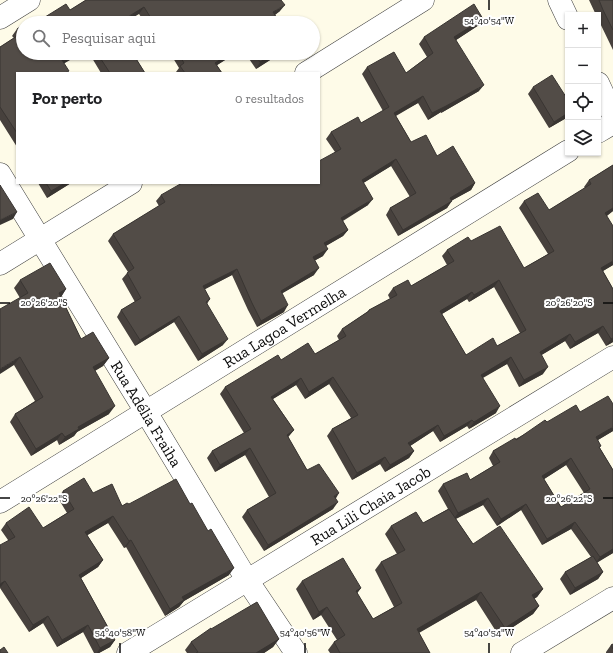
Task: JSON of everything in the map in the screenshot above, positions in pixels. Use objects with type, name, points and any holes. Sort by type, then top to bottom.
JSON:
[{"type":"street","points":[[0,18],[29,0]]},
{"type":"street","points":[[308,72],[423,0]]},
{"type":"street","points":[[559,0],[565,13]]},
{"type":"street","points":[[598,84],[613,115]]},
{"type":"street","points":[[601,130],[613,123]]},
{"type":"street","name":"Rua Lagoa Vermelha","points":[[0,502],[565,153]]},
{"type":"street","name":"Rua Adélia Fraiha","points":[[0,174],[247,580],[296,653]]},
{"type":"street","points":[[0,264],[129,184]]},
{"type":"street","name":"Rua Lili Chaia Jacob","points":[[128,653],[613,356]]},
{"type":"street","points":[[522,653],[613,598]]},
{"type":"building","points":[[86,0],[281,0],[285,5],[273,12],[276,16],[150,16],[144,7],[129,16],[47,16],[66,4],[70,10]]},
{"type":"building","points":[[599,0],[613,0],[613,30],[603,10]]},
{"type":"building","points":[[474,4],[483,19],[454,37],[484,85],[432,113],[423,96],[394,113],[411,142],[426,135],[437,156],[453,146],[475,183],[450,198],[452,201],[403,230],[390,208],[416,193],[396,159],[362,180],[373,199],[341,218],[348,230],[324,243],[328,249],[313,257],[319,268],[281,291],[288,305],[261,321],[237,269],[203,286],[210,299],[206,302],[228,339],[202,354],[179,316],[140,340],[121,310],[141,298],[127,273],[134,268],[113,234],[165,202],[161,195],[180,184],[320,184],[320,160],[341,149],[331,132],[358,117],[361,123],[389,107],[367,67],[394,52],[406,73],[433,53],[424,37]]},
{"type":"building","points":[[16,37],[16,60],[62,60],[69,71],[16,72],[16,131],[0,107],[0,47]]},
{"type":"building","points":[[102,60],[137,60],[144,72],[109,72]]},
{"type":"building","points":[[182,60],[220,60],[215,63],[221,72],[184,72],[180,66],[184,63]]},
{"type":"building","points":[[552,75],[565,95],[565,115],[554,122],[533,87]]},
{"type":"building","points":[[613,165],[613,208],[605,213],[613,226],[613,261],[601,268],[613,289],[613,338],[611,339],[603,326],[575,342],[570,334],[540,352],[548,367],[524,380],[511,357],[481,375],[500,406],[474,422],[472,420],[444,436],[438,425],[408,443],[414,451],[390,465],[385,457],[357,473],[332,429],[358,415],[333,377],[309,392],[301,378],[271,397],[294,430],[287,435],[307,470],[319,464],[339,493],[334,496],[338,502],[268,545],[247,510],[276,493],[250,448],[220,465],[212,451],[251,429],[225,387],[278,355],[281,360],[308,343],[315,354],[346,336],[342,329],[369,310],[397,295],[393,288],[408,280],[411,286],[454,261],[447,250],[468,237],[471,241],[500,226],[524,268],[554,251],[524,201],[538,193],[549,210],[591,184],[589,180]],"holes":[[[499,280],[526,330],[497,346],[493,338],[466,355],[440,311],[472,292],[474,295]]]},
{"type":"building","points":[[47,184],[63,184],[51,191]]},
{"type":"building","points":[[0,185],[17,212],[0,220]]},
{"type":"building","points":[[50,263],[66,289],[59,293],[81,339],[93,332],[109,358],[93,367],[115,406],[78,427],[79,429],[65,437],[62,433],[36,449],[15,414],[43,397],[20,357],[0,369],[0,309],[28,293],[20,280]]},
{"type":"building","points":[[608,396],[613,404],[613,427],[596,437],[601,446],[599,447],[613,470],[613,549],[600,557],[575,522],[547,539],[526,504],[501,519],[488,498],[458,513],[443,484],[467,473],[470,480],[500,462],[493,451],[515,438],[516,440],[545,420],[547,422],[576,405],[580,412]],"holes":[[[571,458],[590,489],[561,507],[542,476]]]},
{"type":"building","points":[[84,478],[93,493],[112,484],[122,506],[127,503],[129,504],[176,479],[208,531],[211,529],[234,568],[182,597],[184,600],[170,609],[131,540],[129,541],[113,516],[85,532],[103,560],[79,575],[115,640],[100,648],[88,625],[62,640],[48,616],[33,625],[5,581],[0,584],[0,545],[15,537],[6,523],[29,507],[43,528],[74,509],[63,491]]},
{"type":"building","points":[[449,509],[473,544],[500,526],[543,589],[532,595],[539,606],[505,628],[481,592],[417,629],[430,653],[340,653],[334,642],[345,635],[327,607],[319,612],[302,581],[343,558],[361,588],[356,591],[373,619],[402,603],[381,562],[405,550],[391,526],[416,512],[423,523]]},
{"type":"building","points":[[593,556],[603,572],[575,588],[565,572]]},
{"type":"building","points":[[257,602],[279,639],[256,653],[196,653],[198,652],[191,642],[211,628]]},
{"type":"building","points":[[4,647],[8,653],[0,653],[0,650]]}]
